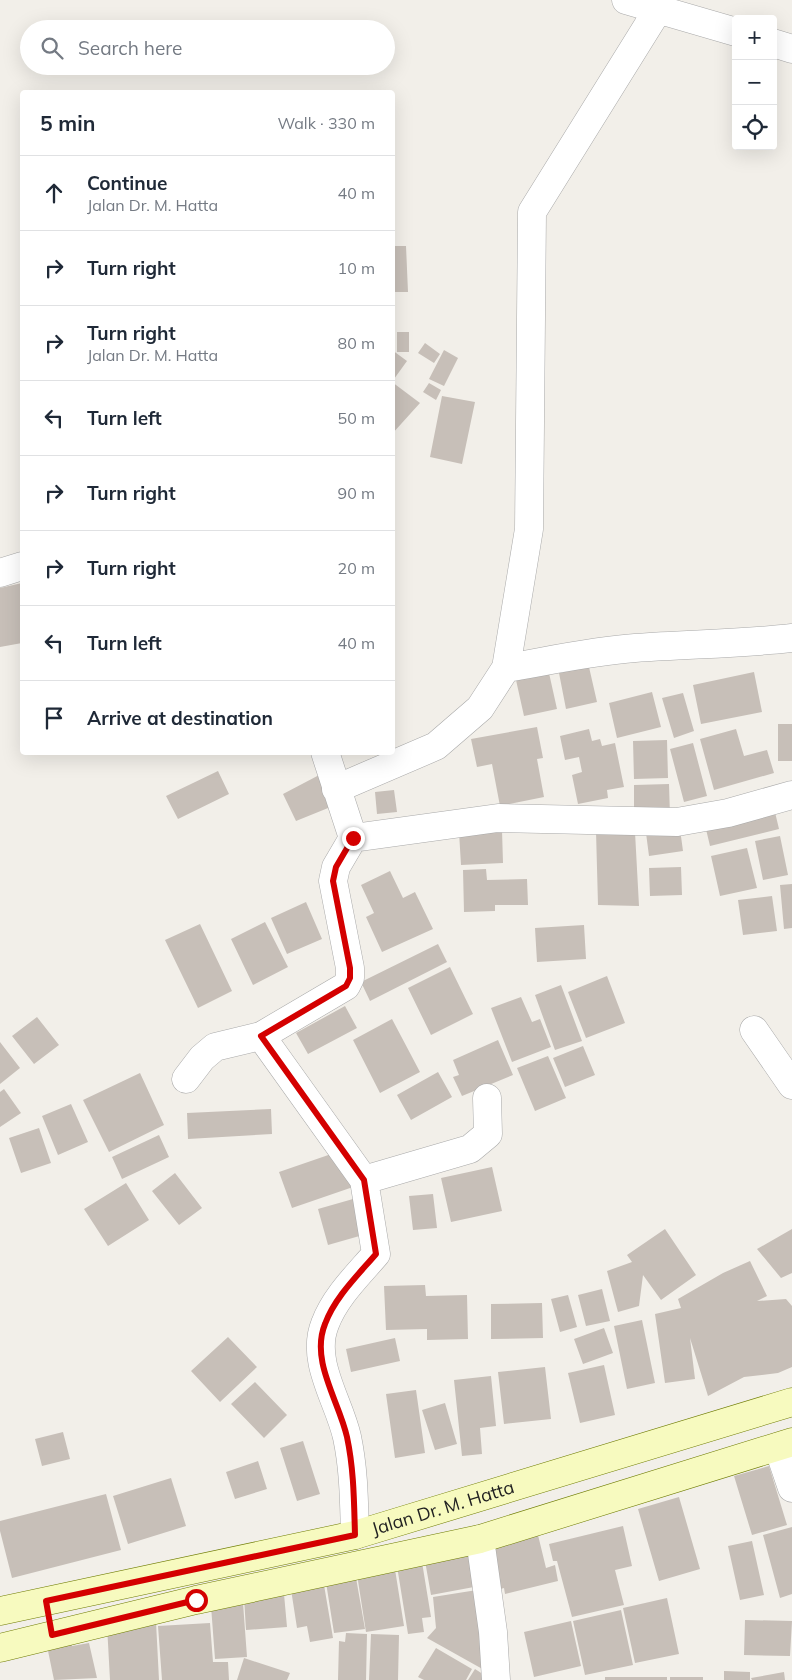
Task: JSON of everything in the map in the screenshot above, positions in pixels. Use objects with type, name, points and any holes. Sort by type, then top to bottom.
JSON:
[{"type":"main road","name":"Jalan Dr. M. Hatta","points":[[0,1611],[355,1535],[792,1402]]},
{"type":"main road","name":"Jalan Dr. M. Hatta","points":[[0,1648],[196,1600],[480,1539],[785,1445]]},
{"type":"main road","points":[[46,1601],[52,1635]]},
{"type":"street","points":[[626,0],[660,4],[732,31]]},
{"type":"street","points":[[336,789],[436,746],[480,708],[506,668],[529,529],[532,212],[660,4]]},
{"type":"street","points":[[777,44],[792,49]]},
{"type":"street","points":[[0,572],[20,567]]},
{"type":"street","points":[[506,668],[634,648],[739,644],[792,638]]},
{"type":"street","points":[[186,1079],[202,1058],[215,1047],[261,1036],[346,986],[350,978],[350,968],[333,881],[336,867],[353,838],[326,755]]},
{"type":"street","points":[[353,838],[498,818],[677,822],[728,813],[792,795]]},
{"type":"street","points":[[754,1030],[792,1085]]},
{"type":"street","points":[[261,1036],[364,1180],[376,1254],[339,1298],[324,1325],[320,1350],[347,1436],[354,1477],[355,1535]]},
{"type":"street","points":[[364,1180],[470,1149],[478,1144],[488,1134],[487,1098]]},
{"type":"street","points":[[785,1445],[792,1488]]},
{"type":"street","points":[[480,1539],[496,1680]]},
{"type":"building","points":[[395,246],[406,246],[408,292],[395,292]]},
{"type":"building","points":[[397,332],[409,332],[409,352],[397,352]]},
{"type":"building","points":[[425,343],[440,354],[434,363],[418,353]]},
{"type":"building","points":[[444,350],[458,358],[444,386],[429,379]]},
{"type":"building","points":[[395,352],[407,361],[395,378]]},
{"type":"building","points":[[429,383],[441,390],[436,400],[423,392]]},
{"type":"building","points":[[395,384],[420,403],[395,431]]},
{"type":"building","points":[[442,396],[475,402],[462,464],[430,457]]},
{"type":"building","points":[[20,583],[20,643],[0,647],[0,588]]},
{"type":"building","points":[[589,667],[597,702],[566,709],[559,673]]},
{"type":"building","points":[[754,672],[762,712],[701,724],[693,685]]},
{"type":"building","points":[[549,673],[557,709],[524,716],[516,680]]},
{"type":"building","points":[[652,692],[661,727],[617,738],[609,703]]},
{"type":"building","points":[[683,693],[694,731],[674,738],[662,698]]},
{"type":"building","points":[[778,724],[792,724],[792,761],[778,761]]},
{"type":"building","points":[[537,727],[543,758],[537,759],[544,797],[500,806],[492,764],[477,767],[471,739]]},
{"type":"building","points":[[589,729],[592,741],[600,739],[602,746],[615,743],[624,787],[607,790],[608,798],[578,804],[572,775],[582,772],[579,757],[565,760],[560,736]]},
{"type":"building","points":[[736,729],[744,756],[767,750],[774,773],[714,790],[700,739]]},
{"type":"building","points":[[667,740],[668,778],[634,779],[633,741]]},
{"type":"building","points":[[693,743],[707,796],[684,802],[670,749]]},
{"type":"building","points":[[218,771],[229,794],[178,819],[166,796]]},
{"type":"building","points":[[323,773],[338,804],[296,821],[283,794]]},
{"type":"building","points":[[669,784],[670,816],[634,816],[634,785]]},
{"type":"building","points":[[394,790],[397,812],[377,814],[375,792]]},
{"type":"building","points":[[774,808],[779,829],[710,846],[705,825]]},
{"type":"building","points":[[680,829],[683,851],[649,856],[646,833]]},
{"type":"building","points":[[502,830],[503,863],[461,865],[459,832]]},
{"type":"building","points":[[596,831],[635,832],[639,906],[598,905]]},
{"type":"building","points":[[780,836],[788,875],[763,880],[755,841]]},
{"type":"building","points":[[747,848],[757,888],[720,896],[711,856]]},
{"type":"building","points":[[681,867],[682,895],[650,896],[649,868]]},
{"type":"building","points":[[486,869],[487,880],[527,879],[528,905],[495,905],[495,911],[464,912],[463,870]]},
{"type":"building","points":[[390,871],[403,898],[415,892],[433,929],[382,952],[366,917],[374,913],[361,885]]},
{"type":"building","points":[[792,884],[792,928],[784,929],[780,885]]},
{"type":"building","points":[[772,896],[777,931],[743,935],[738,900]]},
{"type":"building","points":[[306,902],[322,939],[287,954],[271,918]]},
{"type":"building","points":[[265,922],[288,967],[253,985],[231,939]]},
{"type":"building","points":[[200,924],[232,991],[198,1008],[165,940]]},
{"type":"building","points":[[584,925],[586,959],[537,962],[535,928]]},
{"type":"building","points":[[438,944],[447,962],[370,1001],[361,982]]},
{"type":"building","points":[[450,967],[473,1014],[431,1035],[408,988]]},
{"type":"building","points":[[607,976],[625,1023],[586,1038],[568,992]]},
{"type":"building","points":[[561,985],[582,1041],[555,1050],[535,995]]},
{"type":"building","points":[[521,997],[532,1022],[540,1019],[551,1047],[512,1062],[491,1008]]},
{"type":"building","points":[[345,1006],[357,1028],[308,1054],[296,1033]]},
{"type":"building","points":[[37,1017],[59,1045],[34,1064],[12,1036]]},
{"type":"building","points":[[392,1019],[420,1072],[380,1093],[353,1040]]},
{"type":"building","points":[[498,1040],[513,1075],[462,1096],[453,1077],[459,1075],[453,1060]]},
{"type":"building","points":[[0,1042],[20,1068],[0,1084]]},
{"type":"building","points":[[583,1046],[595,1075],[565,1087],[553,1058]]},
{"type":"building","points":[[548,1056],[566,1098],[535,1111],[517,1068]]},
{"type":"building","points":[[438,1072],[452,1097],[411,1120],[397,1095]]},
{"type":"building","points":[[140,1073],[164,1125],[109,1152],[83,1100]]},
{"type":"building","points":[[4,1089],[21,1113],[0,1127],[0,1092]]},
{"type":"building","points":[[71,1104],[88,1142],[58,1155],[42,1116]]},
{"type":"building","points":[[271,1109],[272,1134],[188,1139],[187,1113]]},
{"type":"building","points":[[39,1128],[51,1163],[21,1173],[9,1138]]},
{"type":"building","points":[[159,1135],[169,1157],[122,1179],[112,1157]]},
{"type":"building","points":[[340,1151],[353,1187],[292,1208],[279,1172]]},
{"type":"building","points":[[492,1167],[502,1211],[451,1222],[441,1178]]},
{"type":"building","points":[[175,1173],[202,1208],[179,1225],[152,1191]]},
{"type":"building","points":[[126,1183],[149,1220],[108,1246],[84,1209]]},
{"type":"building","points":[[433,1194],[437,1228],[413,1230],[409,1196]]},
{"type":"building","points":[[360,1197],[370,1233],[328,1245],[318,1209]]},
{"type":"building","points":[[665,1229],[696,1275],[661,1300],[643,1275],[639,1306],[618,1312],[607,1271],[632,1262],[627,1255]]},
{"type":"building","points":[[792,1229],[792,1273],[781,1278],[757,1249]]},
{"type":"building","points":[[750,1261],[767,1296],[757,1301],[786,1299],[792,1306],[792,1367],[778,1373],[744,1377],[708,1396],[690,1338],[695,1379],[665,1383],[655,1314],[681,1308],[678,1299],[723,1273]]},
{"type":"building","points":[[425,1285],[426,1296],[467,1295],[468,1339],[427,1340],[427,1329],[386,1330],[384,1286]]},
{"type":"building","points":[[602,1289],[610,1321],[586,1326],[578,1295]]},
{"type":"building","points":[[568,1295],[577,1327],[560,1332],[551,1299]]},
{"type":"building","points":[[542,1303],[543,1338],[491,1339],[491,1304]]},
{"type":"building","points":[[642,1320],[655,1383],[627,1389],[614,1326]]},
{"type":"building","points":[[604,1328],[613,1353],[583,1364],[574,1339]]},
{"type":"building","points":[[228,1337],[257,1367],[220,1402],[191,1371]]},
{"type":"building","points":[[395,1338],[400,1361],[351,1372],[346,1349]]},
{"type":"building","points":[[604,1365],[615,1415],[580,1423],[568,1373]]},
{"type":"building","points":[[545,1367],[551,1419],[504,1424],[498,1372]]},
{"type":"building","points":[[491,1376],[496,1426],[480,1428],[482,1454],[462,1456],[454,1380]]},
{"type":"building","points":[[255,1382],[287,1415],[264,1438],[231,1404]]},
{"type":"building","points":[[416,1390],[425,1453],[395,1458],[386,1394]]},
{"type":"building","points":[[445,1403],[457,1444],[435,1450],[422,1410]]},
{"type":"building","points":[[63,1432],[70,1459],[42,1466],[35,1439]]},
{"type":"building","points":[[303,1441],[320,1494],[297,1501],[280,1448]]},
{"type":"building","points":[[258,1461],[267,1489],[235,1499],[226,1472]]},
{"type":"building","points":[[769,1466],[787,1525],[752,1535],[734,1476]]},
{"type":"building","points":[[171,1478],[186,1526],[128,1544],[113,1496]]},
{"type":"building","points":[[106,1494],[121,1550],[12,1578],[0,1531],[0,1521]]},
{"type":"building","points":[[679,1497],[700,1569],[659,1581],[638,1509]]},
{"type":"building","points":[[623,1526],[632,1566],[615,1570],[624,1605],[572,1617],[557,1561],[553,1561],[549,1544]]},
{"type":"building","points":[[792,1527],[792,1594],[780,1598],[763,1535]]},
{"type":"building","points":[[538,1535],[546,1568],[555,1565],[558,1581],[505,1594],[504,1588],[493,1591],[491,1546]]},
{"type":"building","points":[[752,1541],[764,1595],[740,1600],[728,1546]]},
{"type":"building","points":[[467,1548],[474,1587],[431,1595],[424,1555]]},
{"type":"building","points":[[421,1556],[431,1617],[422,1618],[424,1632],[408,1634],[396,1560]]},
{"type":"building","points":[[394,1563],[404,1626],[366,1632],[356,1568]]},
{"type":"building","points":[[355,1572],[365,1629],[334,1633],[325,1576]]},
{"type":"building","points":[[323,1579],[333,1638],[310,1642],[307,1626],[297,1628],[290,1583]]},
{"type":"building","points":[[477,1590],[486,1671],[427,1638],[436,1628],[433,1597]]},
{"type":"building","points":[[284,1594],[287,1627],[246,1630],[244,1597]]},
{"type":"building","points":[[667,1598],[679,1654],[635,1663],[623,1608]]},
{"type":"building","points":[[243,1603],[247,1657],[215,1659],[211,1606]]},
{"type":"building","points":[[621,1610],[633,1665],[585,1675],[573,1621]]},
{"type":"building","points":[[745,1620],[792,1621],[790,1656],[744,1655]]},
{"type":"building","points":[[571,1621],[581,1666],[534,1677],[524,1632]]},
{"type":"building","points":[[156,1622],[159,1680],[110,1680],[107,1625]]},
{"type":"building","points":[[210,1623],[213,1662],[228,1662],[229,1680],[162,1680],[158,1626]]},
{"type":"building","points":[[346,1633],[367,1634],[366,1680],[338,1680],[339,1641],[345,1642]]},
{"type":"building","points":[[371,1634],[399,1635],[398,1680],[369,1680]]},
{"type":"building","points":[[71,1641],[72,1646],[89,1643],[97,1678],[54,1680],[47,1646]]},
{"type":"building","points":[[436,1648],[472,1669],[466,1680],[424,1680],[418,1677]]},
{"type":"building","points":[[244,1658],[290,1673],[287,1680],[237,1680]]},
{"type":"building","points":[[475,1669],[489,1678],[488,1680],[468,1680]]},
{"type":"building","points":[[724,1671],[750,1672],[750,1680],[724,1680]]},
{"type":"building","points":[[784,1672],[785,1680],[752,1680],[751,1678]]},
{"type":"building","points":[[605,1677],[667,1677],[667,1680],[605,1680]]},
{"type":"building","points":[[670,1677],[703,1677],[703,1680],[670,1680]]},
{"type":"route","points":[[196,1600],[52,1635],[46,1601],[355,1535],[354,1477],[347,1436],[320,1350],[324,1325],[339,1298],[376,1254],[364,1180],[346,1151],[261,1036],[346,986],[350,978],[350,968],[335,900],[333,881],[336,867],[353,838]]}]
